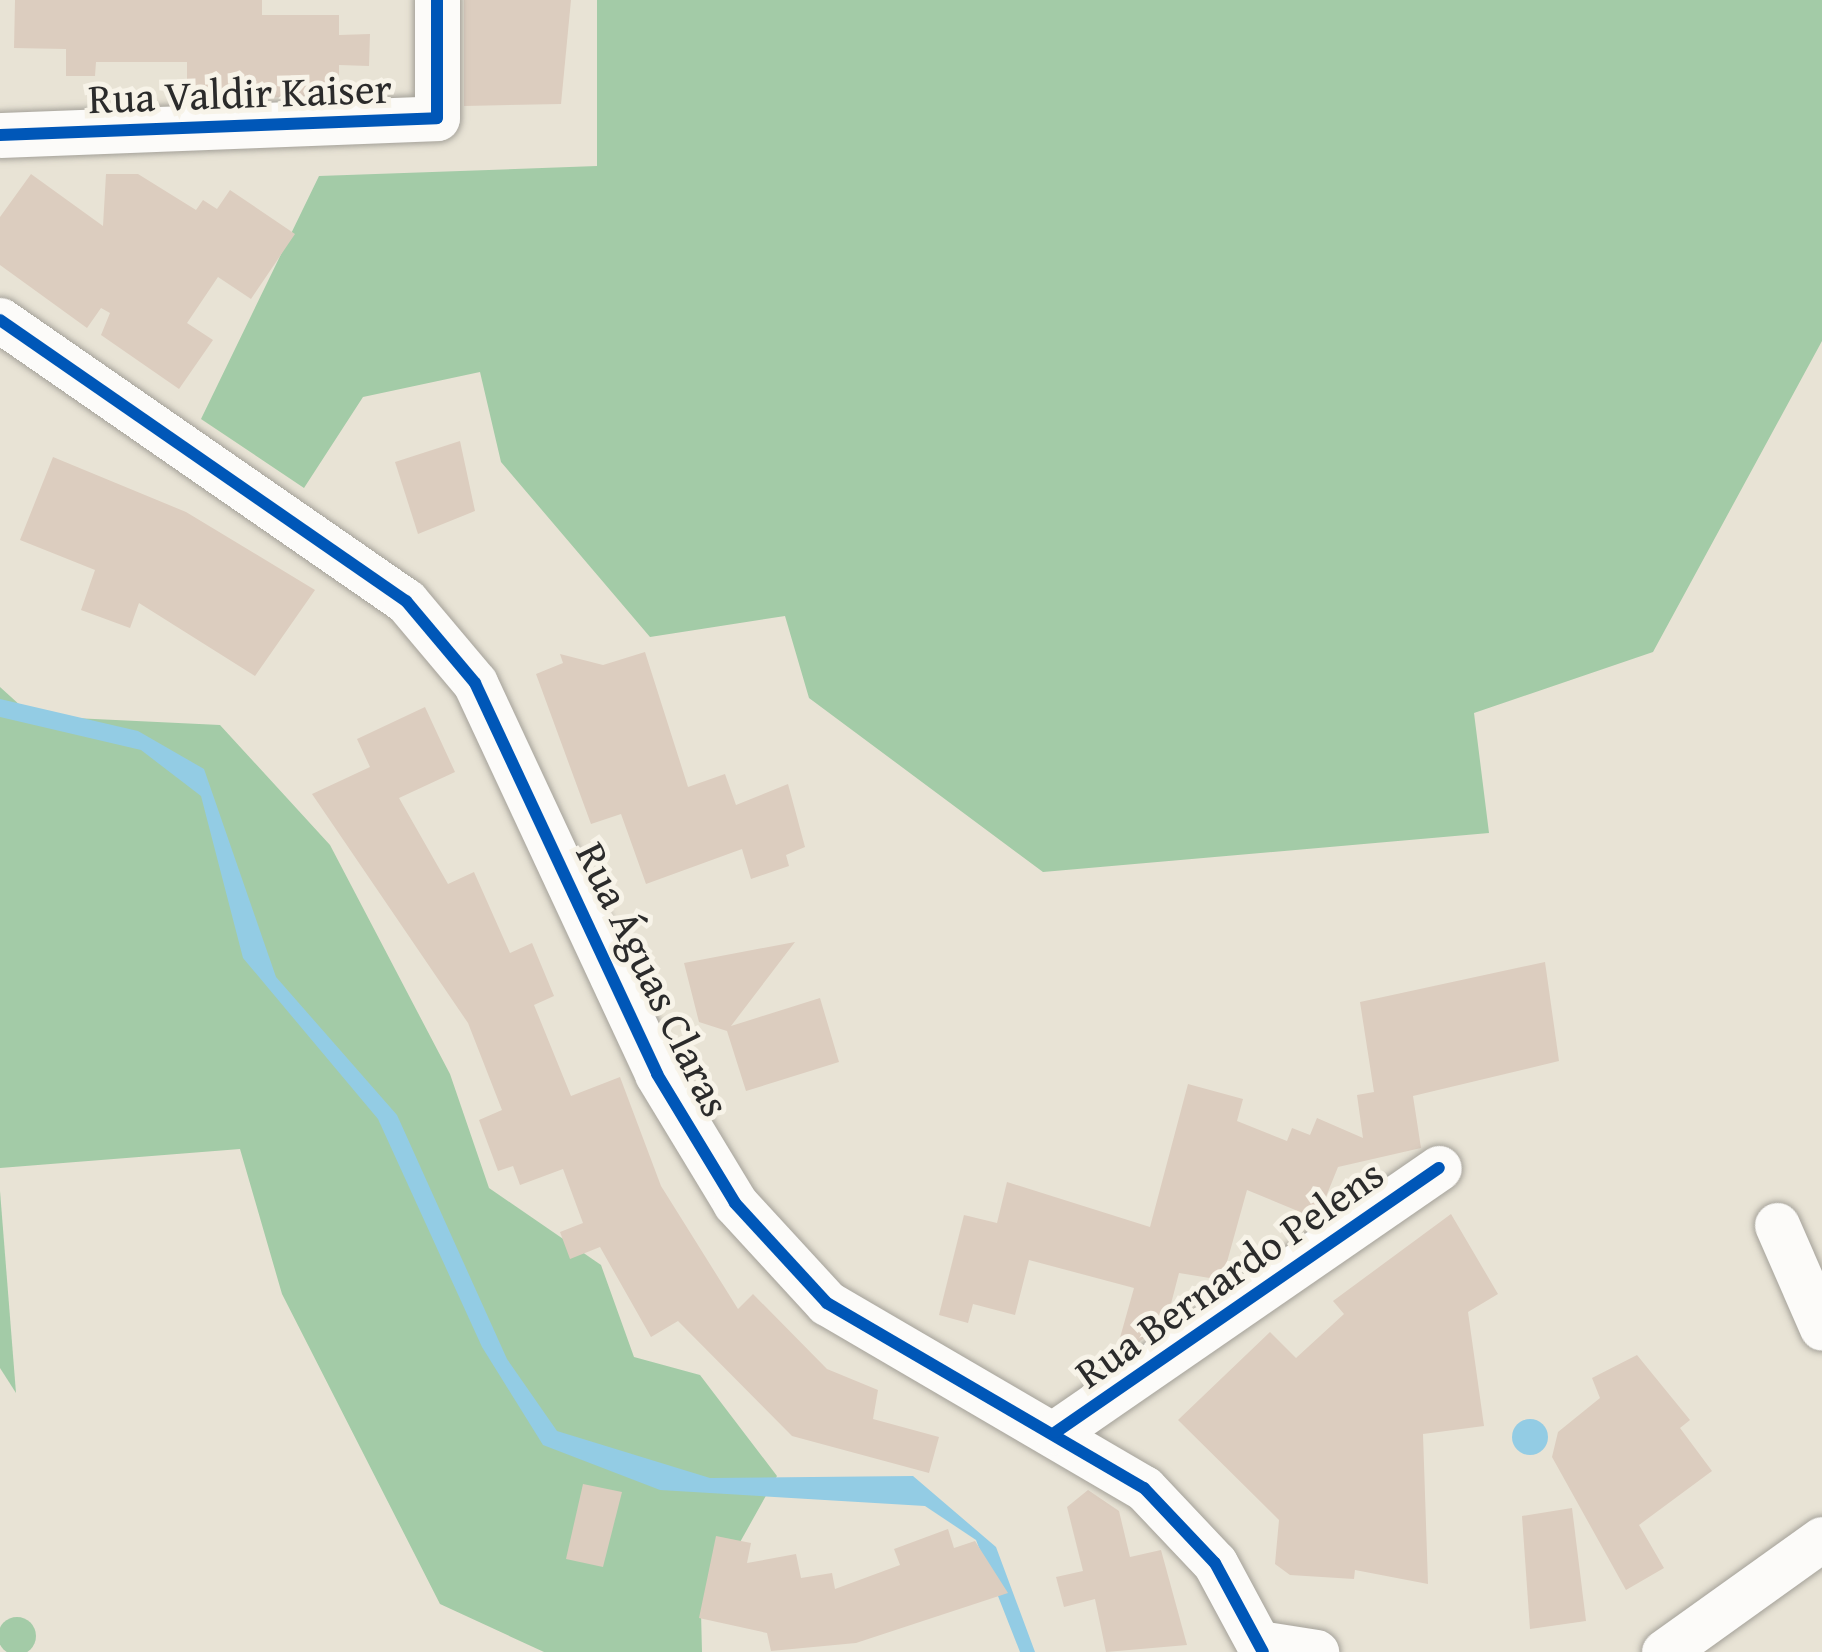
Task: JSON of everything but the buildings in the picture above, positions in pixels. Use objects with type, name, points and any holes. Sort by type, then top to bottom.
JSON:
[{"type":"street","name":"Rua Valdir Kaiser","points":[[0,135],[437,118],[437,0]]},
{"type":"street","name":"Rua Águas Claras","points":[[0,320],[406,602],[475,683],[657,1074],[735,1204],[826,1303],[909,1360],[1056,1432],[1185,1526],[1261,1648]]},
{"type":"street","name":"Rua Bernardo Pelens","points":[[1056,1432],[1439,1168]]},
{"type":"street","points":[[1777,1225],[1822,1328]]},
{"type":"street","points":[[1664,1652],[1822,1538]]},
{"type":"street","points":[[1261,1648],[1316,1652]]},
{"type":"green space","points":[[597,0],[1822,0],[1822,341],[1653,652],[1474,713],[1489,833],[1043,872],[809,698],[785,616],[650,637],[501,462],[480,372],[363,397],[304,488],[201,419],[319,176],[597,166]]},
{"type":"green space","points":[[0,687],[32,716],[220,725],[330,845],[450,1074],[489,1188],[601,1265],[634,1357],[700,1375],[777,1476],[701,1612],[702,1652],[544,1652],[440,1604],[282,1294],[240,1149],[0,1168]]},
{"type":"green space","points":[[0,1191],[16,1393],[0,1368]]},
{"type":"green space","points":[[17,1617],[31,1622],[36,1636],[31,1650],[17,1655],[3,1650],[-2,1636],[3,1622]]},
{"type":"water","points":[[0,699],[138,731],[204,769],[276,977],[397,1115],[507,1359],[557,1431],[710,1478],[913,1476],[996,1547],[1035,1652],[1020,1652],[976,1540],[925,1506],[660,1490],[543,1445],[482,1347],[378,1119],[243,958],[201,796],[141,750],[0,717]]},
{"type":"water","points":[[1530,1419],[1543,1424],[1548,1437],[1543,1450],[1530,1455],[1517,1450],[1512,1437],[1517,1424]]},
{"type":"cycle path","points":[[0,135],[437,118],[437,0]]},
{"type":"cycle path","points":[[0,320],[406,601],[475,683],[657,1074],[735,1203],[827,1303],[1144,1488],[1215,1563],[1263,1652]]},
{"type":"cycle path","points":[[1056,1432],[1439,1168]]}]
